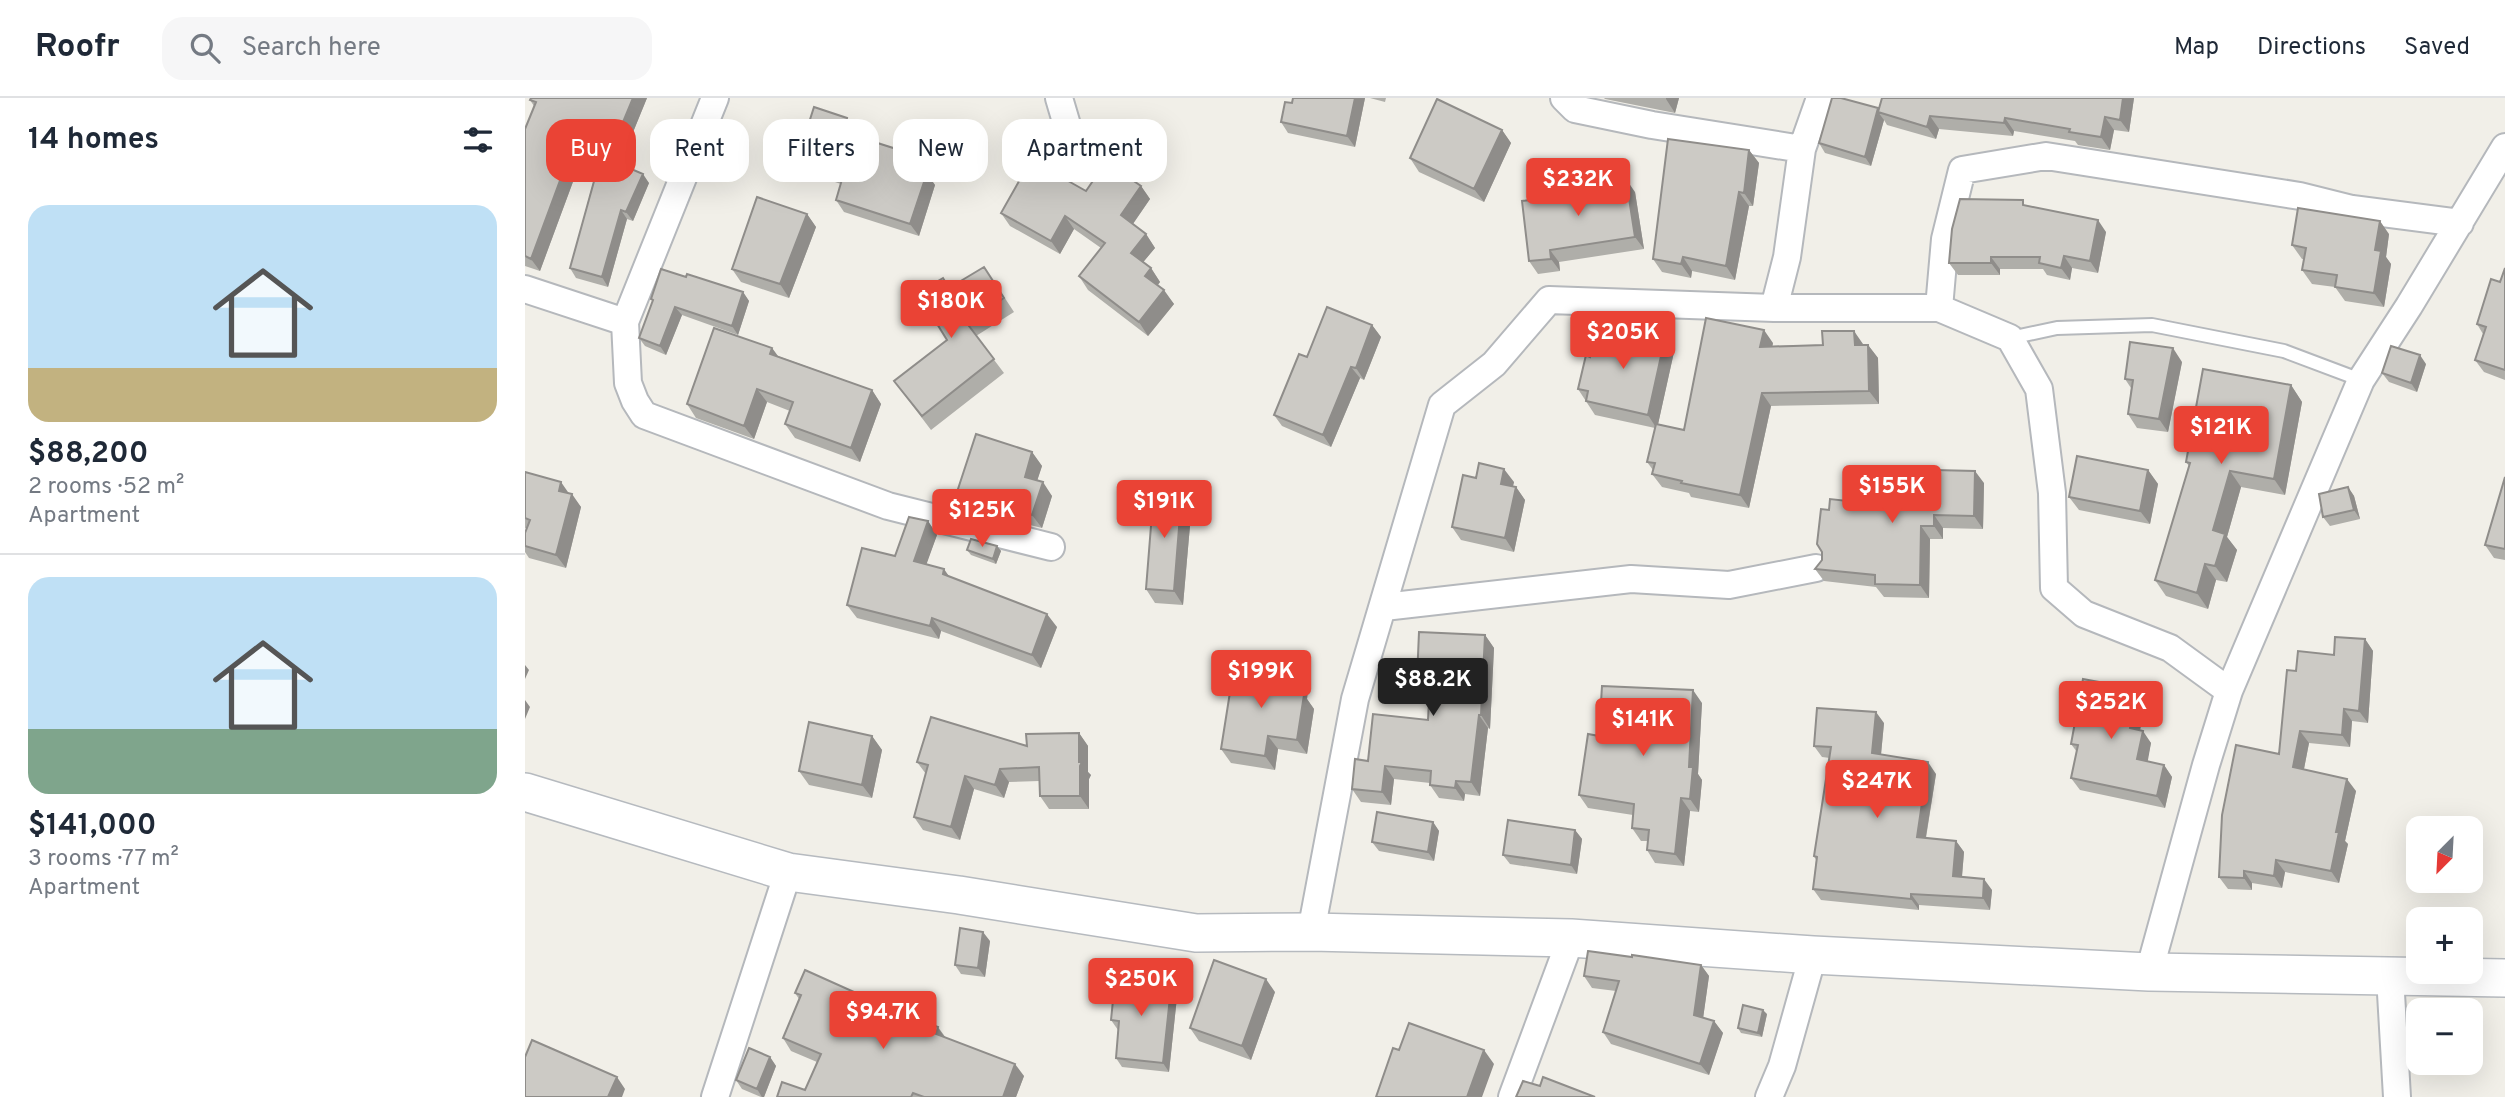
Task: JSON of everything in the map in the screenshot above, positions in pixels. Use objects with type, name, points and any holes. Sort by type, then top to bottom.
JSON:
[{"type":"street","points":[[715,98],[625,322],[628,383],[644,415],[888,506],[1051,547]]},
{"type":"street","points":[[1059,98],[1065,119]]},
{"type":"street","points":[[1564,98],[1575,109],[1652,125],[1802,149]]},
{"type":"street","points":[[1774,308],[1787,257],[1802,149],[1820,98]]},
{"type":"street","points":[[2149,972],[2229,691],[2361,380],[2505,146]]},
{"type":"street","points":[[1939,309],[1945,239],[1962,170],[1995,164],[2046,156],[2300,196],[2352,209],[2460,223]]},
{"type":"street","points":[[525,289],[625,322]]},
{"type":"street","points":[[1311,932],[1355,699],[1443,405],[1494,364],[1549,300],[1774,308],[1939,309],[2010,338],[2039,389],[2052,493],[2055,588],[2084,614],[2170,648],[2229,691]]},
{"type":"street","points":[[1384,607],[1631,579],[1729,585],[1816,568]]},
{"type":"street","points":[[525,792],[788,872],[959,895],[1196,933],[1311,932],[1571,938],[1813,955],[2149,972],[2505,978]]},
{"type":"street","points":[[715,1097],[788,872]]},
{"type":"street","points":[[1512,1097],[1571,938]]},
{"type":"street","points":[[1769,1097],[1782,1066],[1813,955]]},
{"type":"street","points":[[2390,976],[2397,1097]]},
{"type":"lane","points":[[2010,338],[2057,328],[2152,325],[2284,351],[2361,380]]},
{"type":"building","points":[[633,98],[624,119],[546,119],[546,182],[559,182],[531,259],[525,256],[525,129],[536,102],[530,100]]},
{"type":"building","points":[[1293,98],[1355,98],[1347,136],[1281,122],[1285,102],[1292,103]]},
{"type":"building","points":[[1832,98],[1878,108],[1865,157],[1819,143]]},
{"type":"building","points":[[1882,98],[2123,98],[2120,120],[2105,117],[2101,137],[2005,118],[2004,123],[1930,116],[1927,127],[1878,112]]},
{"type":"building","points":[[1437,99],[1502,130],[1474,189],[1410,158]]},
{"type":"building","points":[[814,107],[847,118],[847,119],[810,119]]},
{"type":"building","points":[[1668,139],[1749,150],[1744,193],[1739,192],[1726,266],[1683,257],[1681,264],[1653,259]]},
{"type":"building","points":[[879,143],[893,148],[893,182],[924,182],[910,224],[836,200],[841,182],[879,182]]},
{"type":"building","points":[[636,171],[643,174],[626,212],[621,210],[602,277],[570,268],[594,182],[636,182]]},
{"type":"building","points":[[1626,179],[1635,237],[1550,250],[1551,259],[1529,261],[1522,201],[1548,198],[1547,191]]},
{"type":"building","points":[[1019,182],[1070,182],[1086,191],[1092,182],[1135,182],[1141,186],[1121,215],[1146,234],[1131,253],[1151,268],[1145,276],[1164,290],[1139,322],[1079,276],[1105,243],[1065,216],[1051,241],[1001,213]]},
{"type":"building","points":[[757,197],[807,214],[780,284],[732,269]]},
{"type":"building","points":[[1960,199],[2023,200],[2023,205],[2098,220],[2090,261],[2064,256],[2061,268],[2039,263],[2040,257],[1991,257],[1991,263],[1949,263],[1952,229]]},
{"type":"building","points":[[2298,208],[2380,221],[2375,250],[2381,251],[2374,293],[2335,287],[2337,275],[2302,270],[2306,248],[2292,245]]},
{"type":"building","points":[[984,267],[1004,298],[966,322],[994,359],[922,416],[894,381],[947,340],[918,293],[943,278],[949,288]]},
{"type":"building","points":[[2505,268],[2505,370],[2475,360],[2486,327],[2477,324],[2491,279],[2500,282]]},
{"type":"building","points":[[661,269],[686,277],[687,274],[743,292],[732,326],[675,307],[660,346],[639,338]]},
{"type":"building","points":[[1327,307],[1372,325],[1356,368],[1351,367],[1323,435],[1274,415],[1299,354],[1307,357]]},
{"type":"building","points":[[1706,318],[1764,330],[1760,347],[1823,345],[1822,331],[1854,331],[1855,345],[1868,345],[1869,391],[1762,393],[1740,495],[1652,474],[1655,463],[1647,462],[1656,424],[1684,430]]},
{"type":"building","points":[[714,328],[772,348],[770,354],[872,390],[851,448],[785,424],[793,402],[757,389],[744,426],[687,404]]},
{"type":"building","points":[[1623,328],[1665,338],[1648,415],[1586,401],[1588,391],[1578,389],[1586,355],[1590,357],[1594,339],[1608,342],[1611,332],[1622,335]]},
{"type":"building","points":[[2130,342],[2173,348],[2159,419],[2128,414],[2133,380],[2125,379]]},
{"type":"building","points":[[2391,346],[2420,355],[2411,383],[2382,373]]},
{"type":"building","points":[[2203,369],[2291,385],[2274,479],[2230,471],[2213,530],[2225,534],[2215,566],[2205,564],[2197,593],[2155,580],[2190,463],[2186,462]]},
{"type":"building","points":[[976,434],[1032,452],[1025,477],[1043,482],[1032,515],[976,501],[977,498],[957,492]]},
{"type":"building","points":[[2077,456],[2148,470],[2140,511],[2069,497]]},
{"type":"building","points":[[1479,463],[1504,469],[1501,484],[1516,487],[1505,538],[1452,527],[1463,475],[1476,478]]},
{"type":"building","points":[[1893,469],[1975,471],[1974,516],[1934,515],[1934,526],[1921,526],[1920,585],[1875,584],[1875,575],[1815,569],[1822,560],[1822,552],[1817,544],[1821,509],[1829,510],[1830,499],[1892,506]]},
{"type":"building","points":[[525,472],[561,482],[559,491],[572,494],[556,555],[525,546],[525,533],[530,520],[525,518]]},
{"type":"building","points":[[2505,477],[2505,549],[2485,545]]},
{"type":"building","points":[[2348,487],[2354,510],[2323,517],[2319,494]]},
{"type":"building","points":[[1154,488],[1182,490],[1174,591],[1146,589]]},
{"type":"building","points":[[909,517],[928,521],[914,561],[944,569],[943,574],[1047,614],[1032,655],[932,618],[930,626],[847,605],[862,548],[895,556]]},
{"type":"building","points":[[971,539],[997,546],[993,559],[967,550]]},
{"type":"building","points":[[1419,632],[1485,635],[1481,715],[1471,782],[1456,781],[1455,788],[1430,785],[1431,771],[1385,766],[1382,792],[1352,789],[1355,759],[1368,761],[1373,714],[1428,720],[1430,680],[1417,679]]},
{"type":"building","points":[[2335,637],[2365,639],[2359,711],[2344,709],[2342,735],[2300,731],[2293,767],[2347,779],[2331,871],[2276,860],[2274,876],[2244,871],[2244,878],[2219,877],[2222,815],[2236,745],[2279,754],[2287,670],[2296,671],[2298,651],[2334,655]]},
{"type":"building","points":[[1234,667],[1299,676],[1296,694],[1304,695],[1297,740],[1268,736],[1265,756],[1221,749]]},
{"type":"building","points":[[2083,679],[2137,689],[2130,728],[2143,731],[2137,759],[2164,765],[2157,796],[2071,778],[2078,745],[2071,744]]},
{"type":"building","points":[[1602,686],[1693,690],[1689,767],[1693,767],[1690,799],[1681,798],[1675,854],[1647,850],[1649,830],[1632,828],[1634,804],[1579,795],[1588,734],[1599,736]]},
{"type":"building","points":[[1817,708],[1876,712],[1872,753],[1928,762],[1917,837],[1956,841],[1953,876],[1984,879],[1983,898],[1911,894],[1911,899],[1813,889],[1817,857],[1814,856],[1831,747],[1814,746]]},
{"type":"building","points":[[931,717],[1027,746],[1026,734],[1079,733],[1079,762],[1082,762],[1080,796],[1040,796],[1039,767],[1000,769],[995,785],[965,776],[951,827],[914,817],[928,765],[917,762]]},
{"type":"building","points":[[809,722],[872,736],[862,785],[799,771]]},
{"type":"building","points":[[1377,812],[1433,822],[1428,852],[1372,842]]},
{"type":"building","points":[[1508,820],[1575,830],[1571,865],[1503,855]]},
{"type":"building","points":[[960,928],[983,932],[978,968],[955,965]]},
{"type":"building","points":[[1588,951],[1701,965],[1694,1015],[1714,1021],[1700,1064],[1603,1032],[1619,981],[1584,976]]},
{"type":"building","points":[[1214,960],[1266,979],[1242,1046],[1190,1028]]},
{"type":"building","points":[[805,970],[905,1015],[907,1009],[930,1017],[927,1024],[938,1027],[936,1034],[1015,1064],[1003,1097],[924,1097],[913,1093],[911,1097],[777,1097],[782,1082],[805,1090],[821,1054],[783,1038],[801,995],[795,993]]},
{"type":"building","points":[[1122,974],[1163,978],[1162,987],[1171,988],[1163,1063],[1116,1058],[1119,1021],[1111,1020],[1115,981],[1122,982]]},
{"type":"building","points":[[1743,1005],[1763,1010],[1758,1033],[1738,1028]]},
{"type":"building","points":[[1409,1023],[1484,1050],[1467,1097],[1376,1097],[1393,1048],[1399,1050]]},
{"type":"building","points":[[532,1040],[617,1077],[608,1097],[525,1097],[525,1057]]},
{"type":"building","points":[[749,1048],[770,1057],[757,1089],[736,1080]]},
{"type":"building","points":[[1543,1077],[1595,1097],[1516,1097],[1523,1081],[1540,1086]]}]
